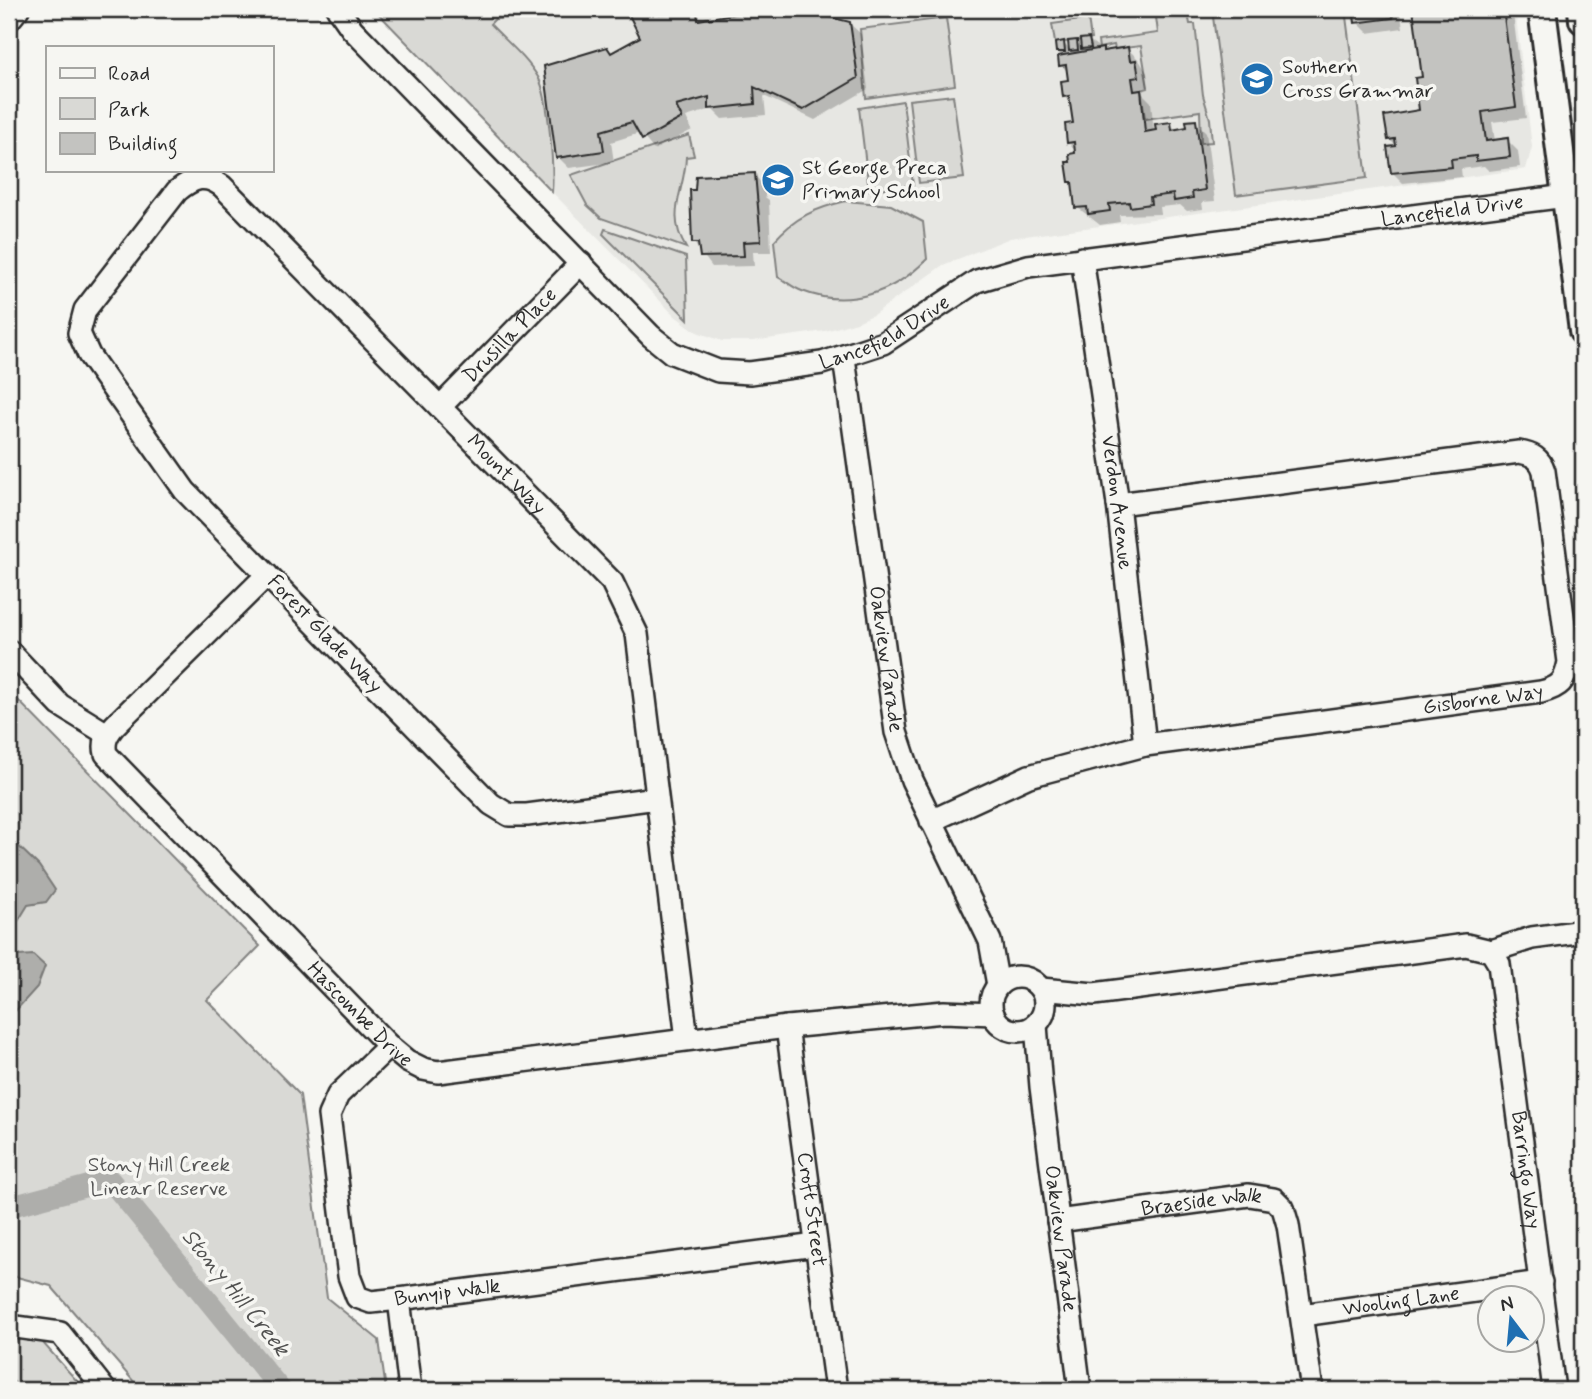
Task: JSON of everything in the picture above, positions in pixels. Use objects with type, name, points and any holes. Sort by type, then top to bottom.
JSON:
[{"type":"main road","points":[[1542,9],[1575,195],[1583,331]]},
{"type":"main road","points":[[1582,9],[1583,20]]},
{"type":"street","points":[[9,20],[18,9]]},
{"type":"street","name":"Lancefield Drive","points":[[338,9],[352,29],[651,336],[672,353],[718,371],[750,373],[845,358],[883,344],[977,281],[1028,266],[1575,195]]},
{"type":"street","name":"Mount Way","points":[[82,317],[177,191],[195,179],[212,179],[612,582],[638,634],[687,1039]]},
{"type":"street","name":"Verdon Avenue","points":[[1082,258],[1118,504],[1145,745]]},
{"type":"street","name":"Drusilla Place","points":[[440,407],[581,263]]},
{"type":"street","name":"Forest Glade Way","points":[[82,317],[79,333],[89,355],[173,476],[491,804],[509,815],[527,816],[657,798]]},
{"type":"street","name":"Oakview Parade","points":[[845,358],[896,732],[912,780],[990,942],[1021,977]]},
{"type":"street","name":"Gisborne Way","points":[[931,821],[1029,776],[1145,745],[1541,692],[1559,687],[1566,677],[1569,662],[1544,471],[1538,458],[1530,454],[1519,452],[1118,504]]},
{"type":"street","points":[[9,651],[60,705],[107,734],[267,575]]},
{"type":"street","name":"Hascombe Drive","points":[[107,734],[104,747],[110,761],[389,1046],[407,1061],[423,1069],[438,1072],[787,1027],[944,1012],[994,999]]},
{"type":"street","points":[[1094,994],[1014,1031],[1001,1025],[994,999],[1005,980],[1021,977],[1041,989],[1094,994],[1466,945],[1491,951],[1532,938],[1583,931]]},
{"type":"street","name":"Oakview Parade","points":[[990,942],[994,999]]},
{"type":"street","name":"Barringo Way","points":[[1491,951],[1499,964],[1554,1390]]},
{"type":"street","points":[[1040,1019],[1046,1005],[1041,989]]},
{"type":"street","name":"Oakview Parade","points":[[1040,1019],[1041,1087],[1080,1390]]},
{"type":"street","name":"Croft Street","points":[[787,1027],[836,1390]]},
{"type":"street","name":"Oakview Parade","points":[[1014,1031],[1041,1087]]},
{"type":"street","name":"Bunyip Walk","points":[[389,1046],[338,1095],[330,1115],[351,1286],[357,1297],[365,1301],[399,1299],[816,1245]]},
{"type":"street","name":"Braeside Walk","points":[[1058,1221],[1249,1195],[1275,1199],[1283,1208],[1288,1225],[1312,1390]]},
{"type":"street","name":"Wooling Lane","points":[[1302,1315],[1541,1282]]},
{"type":"street","points":[[399,1299],[410,1390]]},
{"type":"street","points":[[9,1326],[60,1333],[105,1390]]},
{"type":"shaded area","points":[[576,9],[1515,9],[1532,147],[1526,169],[1010,238],[943,265],[873,315],[857,322],[825,331],[753,341],[722,341],[697,332],[675,316],[552,192],[554,168],[490,24],[495,19]]},
{"type":"shaded area","points":[[9,837],[39,866],[55,890],[46,902],[28,905],[12,931],[11,947],[19,956],[33,955],[45,966],[37,987],[9,1018]]},
{"type":"green space","points":[[374,9],[576,9],[495,19],[490,24],[528,63],[542,86],[550,133],[552,192]]},
{"type":"green space","points":[[858,9],[928,9],[859,16]]},
{"type":"green space","points":[[1155,9],[1187,9],[1190,24],[1195,24],[1203,95],[1210,119],[1212,142],[1201,143],[1200,111],[1145,119],[1141,90],[1148,88],[1141,46],[1115,49],[1114,45],[1099,48],[1098,41],[1158,33]]},
{"type":"green space","points":[[1212,9],[1345,9],[1367,178],[1236,195]]},
{"type":"green space","points":[[946,18],[955,85],[866,98],[860,29]]},
{"type":"green space","points":[[1088,19],[1091,39],[1055,43],[1052,24]]},
{"type":"green space","points":[[953,95],[964,178],[919,183],[909,100]]},
{"type":"green space","points":[[903,101],[913,185],[869,190],[859,108]]},
{"type":"green space","points":[[689,135],[694,156],[686,157],[677,213],[677,224],[686,248],[601,218],[587,205],[571,175]]},
{"type":"green space","points":[[846,201],[891,205],[923,222],[927,259],[900,281],[885,289],[853,298],[819,296],[799,290],[778,277],[774,241],[807,215]]},
{"type":"green space","points":[[605,229],[686,257],[688,319],[603,234]]},
{"type":"green space","name":"Stony Hill Creek Linear Reserve","points":[[9,691],[260,946],[207,1000],[300,1095],[327,1298],[379,1340],[386,1390],[141,1390],[51,1286],[9,1275]]},
{"type":"green space","points":[[31,1333],[36,1335],[85,1390],[21,1390],[9,1377],[9,1345]]},
{"type":"building","points":[[763,9],[798,9],[850,22],[858,78],[803,110],[754,87],[755,104],[709,109],[709,97],[676,106],[682,118],[642,140],[632,122],[601,131],[604,151],[556,158],[544,66],[607,47],[611,53],[640,37],[629,15],[697,12],[698,20]]},
{"type":"building","points":[[1353,9],[1392,9],[1393,18],[1355,23]]},
{"type":"building","points":[[1413,9],[1503,9],[1516,107],[1482,112],[1486,141],[1508,138],[1510,157],[1476,161],[1476,156],[1451,159],[1452,167],[1391,173],[1387,147],[1396,146],[1395,139],[1388,140],[1384,116],[1419,110],[1415,78],[1422,77]]},
{"type":"building","points":[[1089,38],[1091,48],[1081,49],[1080,39]]},
{"type":"building","points":[[1077,40],[1078,50],[1069,51],[1068,41]]},
{"type":"building","points":[[1064,41],[1065,52],[1056,52],[1055,43]]},
{"type":"building","points":[[1128,47],[1130,61],[1136,60],[1139,77],[1132,78],[1134,91],[1141,90],[1145,132],[1156,130],[1155,124],[1171,122],[1172,130],[1187,127],[1186,121],[1196,120],[1205,190],[1192,192],[1193,198],[1174,201],[1173,194],[1150,197],[1151,204],[1130,207],[1129,202],[1109,204],[1110,211],[1088,214],[1087,207],[1075,208],[1072,182],[1069,182],[1066,162],[1070,162],[1069,154],[1075,153],[1074,142],[1067,143],[1065,124],[1073,123],[1069,96],[1063,97],[1061,81],[1068,80],[1066,65],[1059,66],[1058,56],[1103,48],[1103,51]]},
{"type":"building","points":[[755,173],[761,241],[743,242],[744,256],[700,257],[698,243],[692,243],[690,190],[695,190],[696,176]]},
{"type":"waterway","name":"Stony Hill Creek","points":[[9,1207],[110,1180],[281,1390]]},
{"type":"place","name":"Southern Cross Grammar","points":[[1257,79]]},
{"type":"place","name":"St George Preca Primary School","points":[[778,180]]}]
